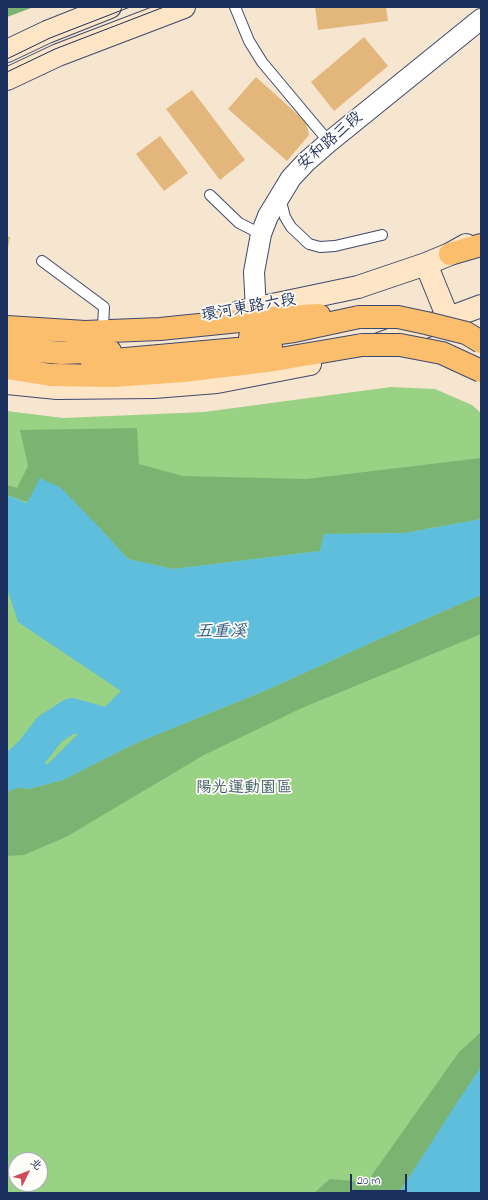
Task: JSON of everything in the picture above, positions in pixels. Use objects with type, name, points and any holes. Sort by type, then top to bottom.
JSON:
[{"type":"highway","points":[[450,254],[481,244]]},
{"type":"highway","points":[[7,327],[85,332],[160,329],[312,314],[359,317],[398,317],[426,322],[466,333],[481,342]]},
{"type":"highway","points":[[7,348],[61,353],[145,348],[294,331],[359,317]]},
{"type":"highway","points":[[7,361],[57,364],[108,362],[299,344],[400,345],[442,354],[481,371]]},
{"type":"highway","points":[[7,368],[51,375],[121,376],[183,371],[274,360],[362,345]]},
{"type":"main road","points":[[7,51],[47,32],[110,7]]},
{"type":"main road","points":[[7,79],[71,49],[184,7]]},
{"type":"main road","name":"環河東路六段","points":[[7,321],[103,327],[141,326],[256,310],[358,287],[426,264],[450,254],[481,236]]},
{"type":"main road","points":[[426,264],[448,318]]},
{"type":"main road","points":[[7,383],[57,388],[104,388],[154,387],[216,382],[298,367],[360,350],[398,338],[481,306]]},
{"type":"street","name":"安和路三段","points":[[256,310],[254,272],[261,234],[279,196],[291,178],[306,162],[329,142],[481,19]]},
{"type":"lane","points":[[235,7],[246,34],[262,62],[329,142]]},
{"type":"lane","points":[[210,195],[239,223],[261,234]]},
{"type":"lane","points":[[279,196],[285,216],[291,227],[309,244],[320,247],[335,246],[382,235]]},
{"type":"lane","points":[[42,260],[104,307],[103,327]]},
{"type":"green space","points":[[7,7],[34,7],[7,17]]},
{"type":"green space","name":"陽光運動園區","points":[[391,387],[435,389],[472,405],[481,413],[481,1193],[7,1193],[7,411],[63,418],[204,412]]},
{"type":"green space","points":[[137,428],[139,464],[183,476],[306,479],[481,458],[481,519],[405,533],[324,534],[320,551],[173,569],[128,559],[99,527],[7,495],[7,485],[17,488],[28,466],[20,430]]},
{"type":"green space","points":[[481,595],[481,634],[302,708],[204,755],[66,837],[24,855],[7,856],[7,786],[29,789],[63,780],[134,744],[269,689]]},
{"type":"green space","points":[[481,1032],[481,1067],[399,1193],[314,1193],[330,1179],[367,1182],[459,1052]]},
{"type":"water","name":"五重溪","points":[[40,478],[61,488],[128,559],[173,569],[320,551],[324,534],[405,533],[481,519],[481,595],[269,689],[134,744],[63,780],[29,789],[7,786],[7,758],[48,764],[121,691],[18,622],[7,588],[7,495],[27,503]]},
{"type":"water","points":[[481,1067],[481,1193],[399,1193],[456,1104]]},
{"type":"building","points":[[315,7],[386,7],[388,21],[318,30]]},
{"type":"building","points":[[364,37],[388,66],[334,111],[311,82]]},
{"type":"building","points":[[256,77],[306,122],[309,135],[287,161],[228,109]]},
{"type":"building","points":[[192,90],[245,160],[220,180],[166,109]]},
{"type":"building","points":[[160,136],[188,173],[164,191],[136,154]]},
{"type":"building","points":[[7,236],[10,237],[8,248],[7,248]]},
{"type":"waterway","name":"五重溪","points":[[7,774],[32,752],[50,729],[72,715],[117,728],[134,718]]},
{"type":"tram line","points":[[7,59],[50,38],[130,7]]},
{"type":"tram line","points":[[7,72],[55,49],[164,7]]}]
